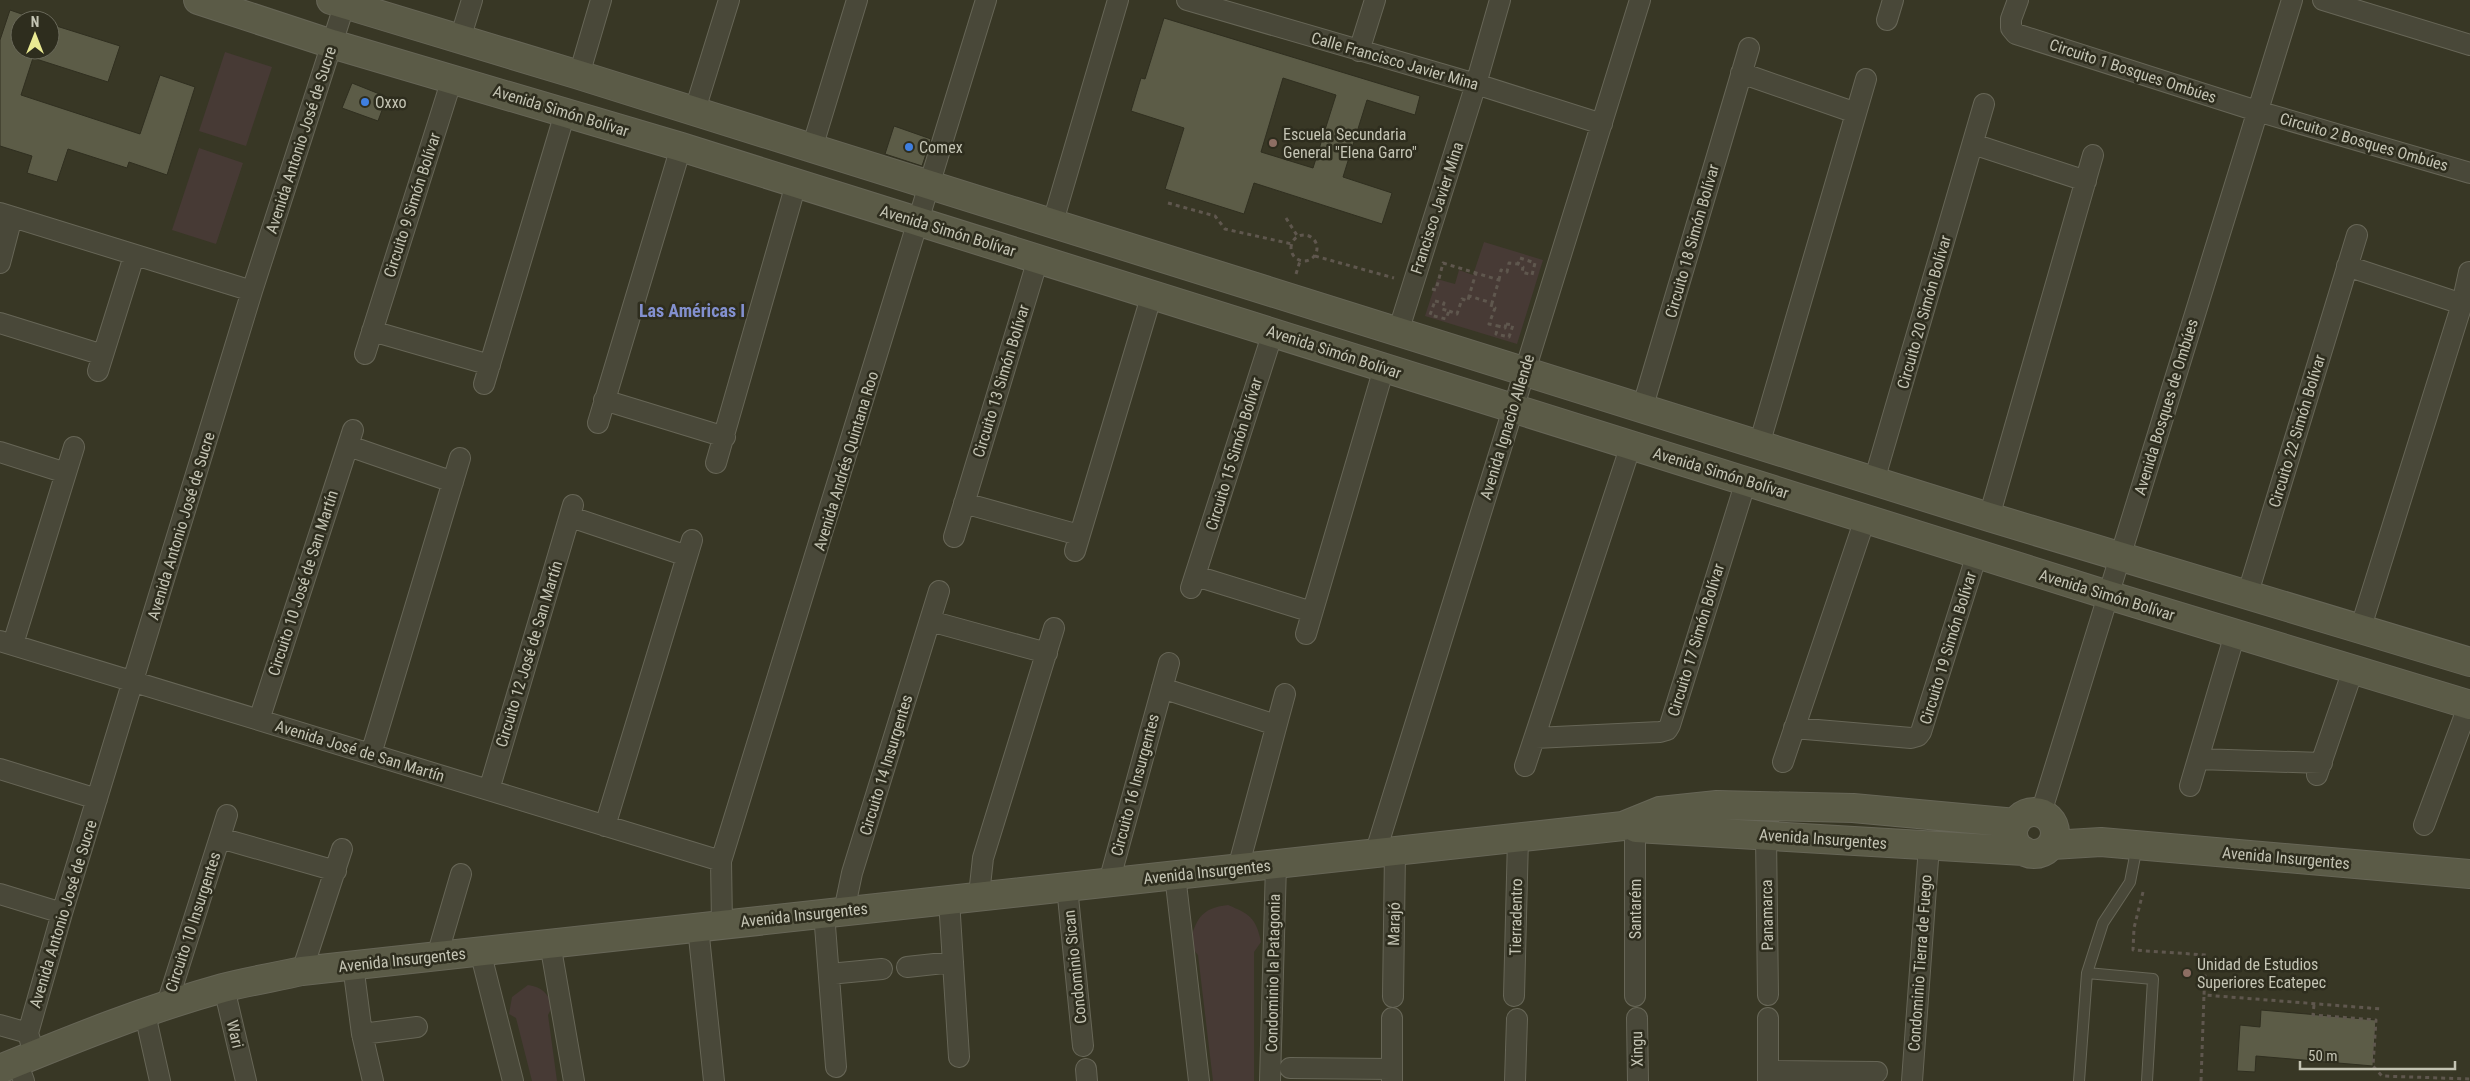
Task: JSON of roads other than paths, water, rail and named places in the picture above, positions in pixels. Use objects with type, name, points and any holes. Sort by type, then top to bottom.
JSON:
[{"type":"main road","name":"Avenida Simón Bolívar","points":[[198,0],[332,44],[681,147],[2108,595],[2469,705]]},
{"type":"main road","points":[[341,1],[1989,517],[2470,662]]},
{"type":"main road","points":[[1215,314],[1228,279]]},
{"type":"main road","name":"Avenida Insurgentes","points":[[1631,825],[1660,811],[1716,805],[1852,808],[2016,823]]},
{"type":"main road","points":[[2031,812],[2049,828],[2039,854],[2024,851],[2016,844],[2014,839],[2013,834],[2016,823],[2022,816],[2031,812]]},
{"type":"main road","name":"Avenida Insurgentes","points":[[20,1060],[156,1010],[224,988],[302,971],[949,900],[978,895],[1175,876],[1631,825],[1766,836],[2024,851]]},
{"type":"main road","name":"Avenida Insurgentes","points":[[2049,828],[2102,842],[2470,874]]},
{"type":"street","points":[[460,39],[472,0]]},
{"type":"street","points":[[579,75],[601,0]]},
{"type":"street","points":[[694,113],[729,0]]},
{"type":"street","points":[[812,148],[857,0]]},
{"type":"street","name":"Avenida Andrés Quintana Roo","points":[[714,1081],[710,926],[720,861],[920,222],[929,186],[986,0]]},
{"type":"street","points":[[1052,224],[1118,0]]},
{"type":"street","name":"Calle Francisco Javier Mina","points":[[1188,0],[1244,8],[1359,51],[1476,84],[1602,124]]},
{"type":"street","points":[[1359,51],[1375,0]]},
{"type":"street","name":"Francisco Javier Mina","points":[[1398,332],[1476,84],[1500,0]]},
{"type":"street","name":"Avenida Ignacio Allende","points":[[1385,853],[1512,408],[1640,0]]},
{"type":"street","points":[[1888,20],[1893,0]]},
{"type":"street","name":"Circuito 1 Bosques Ombúes","points":[[2018,0],[2011,19],[2011,28],[2016,34],[2257,111]]},
{"type":"street","name":"Avenida Bosques de Ombúes","points":[[2049,828],[2108,595],[2292,0]]},
{"type":"street","points":[[2323,0],[2470,45]]},
{"type":"street","name":"Avenida Antonio José de Sucre","points":[[20,1060],[62,913],[252,291],[332,44],[341,1]]},
{"type":"street","name":"Circuito 18 Simón Bolívar","points":[[1642,409],[1749,48]]},
{"type":"street","points":[[1741,73],[1856,113]]},
{"type":"street","name":"Circuito 9 Simón Bolívar","points":[[365,354],[452,79]]},
{"type":"street","points":[[1759,445],[1866,79]]},
{"type":"street","name":"Circuito 20 Simón Bolívar","points":[[1874,481],[1984,104]]},
{"type":"street","name":"Circuito 2 Bosques Ombúes","points":[[2257,111],[2470,174]]},
{"type":"street","points":[[484,384],[565,113]]},
{"type":"street","points":[[1973,144],[2086,181]]},
{"type":"street","points":[[598,423],[681,147]]},
{"type":"street","points":[[1989,517],[2093,155]]},
{"type":"street","points":[[716,463],[796,184]]},
{"type":"street","points":[[0,263],[6,215],[252,291]]},
{"type":"street","name":"Circuito 22 Simón Bolívar","points":[[2247,596],[2357,235]]},
{"type":"street","points":[[0,323],[101,363],[134,256]]},
{"type":"street","name":"Circuito 13 Simón Bolívar","points":[[954,537],[1038,259]]},
{"type":"street","points":[[2347,266],[2462,304]]},
{"type":"street","points":[[2360,630],[2462,304],[2470,272]]},
{"type":"street","points":[[964,503],[1077,543],[1152,294]]},
{"type":"street","points":[[372,330],[490,365]]},
{"type":"street","name":"Circuito 15 Simón Bolívar","points":[[1273,332],[1193,582],[1312,612]]},
{"type":"street","points":[[1306,634],[1384,368]]},
{"type":"street","points":[[604,400],[725,437]]},
{"type":"street","name":"Circuito 10 José de San Martín","points":[[259,720],[351,438],[453,482]]},
{"type":"street","points":[[1525,766],[1631,445]]},
{"type":"street","points":[[6,643],[74,447]]},
{"type":"street","points":[[0,452],[66,473]]},
{"type":"street","points":[[371,754],[460,458]]},
{"type":"street","name":"Circuito 17 Simón Bolívar","points":[[1535,738],[1660,732],[1667,730],[1746,481]]},
{"type":"street","name":"Circuito 12 José de San Martín","points":[[488,790],[572,511],[690,548],[605,826]]},
{"type":"street","points":[[1783,762],[1865,519]]},
{"type":"street","name":"Circuito 19 Simón Bolívar","points":[[1794,728],[1911,738],[1918,736],[1921,732],[1977,554]]},
{"type":"street","name":"Circuito 14 Insurgentes","points":[[836,1067],[829,974],[834,912],[852,873],[939,591]]},
{"type":"street","points":[[930,621],[1047,653]]},
{"type":"street","points":[[978,895],[984,858],[1054,628]]},
{"type":"street","points":[[2190,786],[2235,634]]},
{"type":"street","name":"Avenida José de San Martín","points":[[6,643],[720,861]]},
{"type":"street","name":"Circuito 16 Insurgentes","points":[[1109,882],[1169,663]]},
{"type":"street","points":[[2198,759],[2319,769],[2353,670]]},
{"type":"street","points":[[1162,688],[1276,725]]},
{"type":"street","points":[[1238,868],[1285,694]]},
{"type":"street","points":[[2424,825],[2469,705]]},
{"type":"street","points":[[0,769],[97,799]]},
{"type":"street","name":"Circuito 10 Insurgentes","points":[[156,1010],[227,815]]},
{"type":"street","name":"Santarém","points":[[1631,825],[1635,996]]},
{"type":"street","name":"Panamarca","points":[[1766,836],[1768,995]]},
{"type":"street","name":"Circuito 10 Insurgentes","points":[[220,838],[336,871]]},
{"type":"street","name":"Tierradentro","points":[[1514,996],[1518,838]]},
{"type":"street","name":"Condominio Tierra de Fuego","points":[[1912,1081],[1929,846]]},
{"type":"street","points":[[302,971],[342,849]]},
{"type":"street","name":"Marajó","points":[[1385,853],[1392,997]]},
{"type":"street","name":"Condominio la Patagonia","points":[[1270,1081],[1276,864]]},
{"type":"street","points":[[437,956],[461,874]]},
{"type":"street","points":[[1175,876],[1199,1081]]},
{"type":"street","name":"Condominio Sican","points":[[1067,887],[1083,1046]]},
{"type":"street","points":[[0,894],[62,913]]},
{"type":"street","points":[[949,900],[959,1056]]},
{"type":"street","points":[[550,943],[574,1081]]},
{"type":"street","points":[[480,951],[512,1081]]},
{"type":"street","points":[[907,967],[953,962]]},
{"type":"street","points":[[353,965],[362,1034],[373,1081]]},
{"type":"street","points":[[829,974],[882,969]]},
{"type":"street","name":"Wari","points":[[224,988],[246,1081]]},
{"type":"street","points":[[156,1010],[160,1081]]},
{"type":"street","points":[[1290,1068],[1392,1075],[1392,1018]]},
{"type":"street","name":"Xingu","points":[[1637,1018],[1638,1081]]},
{"type":"street","points":[[1768,1018],[1768,1076],[1877,1072]]},
{"type":"street","points":[[1515,1081],[1516,1019]]},
{"type":"street","points":[[0,1025],[20,1060]]},
{"type":"street","points":[[362,1034],[417,1027]]},
{"type":"lane","points":[[2079,1081],[2087,973],[2103,923],[2130,882],[2137,845]]},
{"type":"lane","points":[[2087,973],[2153,979],[2147,1081]]},
{"type":"place","name":"Oxxo","points":[[365,102]]},
{"type":"place","name":"Escuela Secundaria General \"Elena Garro\"","points":[[1273,143]]},
{"type":"place","name":"Comex","points":[[909,147]]},
{"type":"place","name":"Unidad de Estudios Superiores Ecatepec","points":[[2187,973]]},
{"type":"district","name":"Las Américas I","points":[[692,310]]}]
